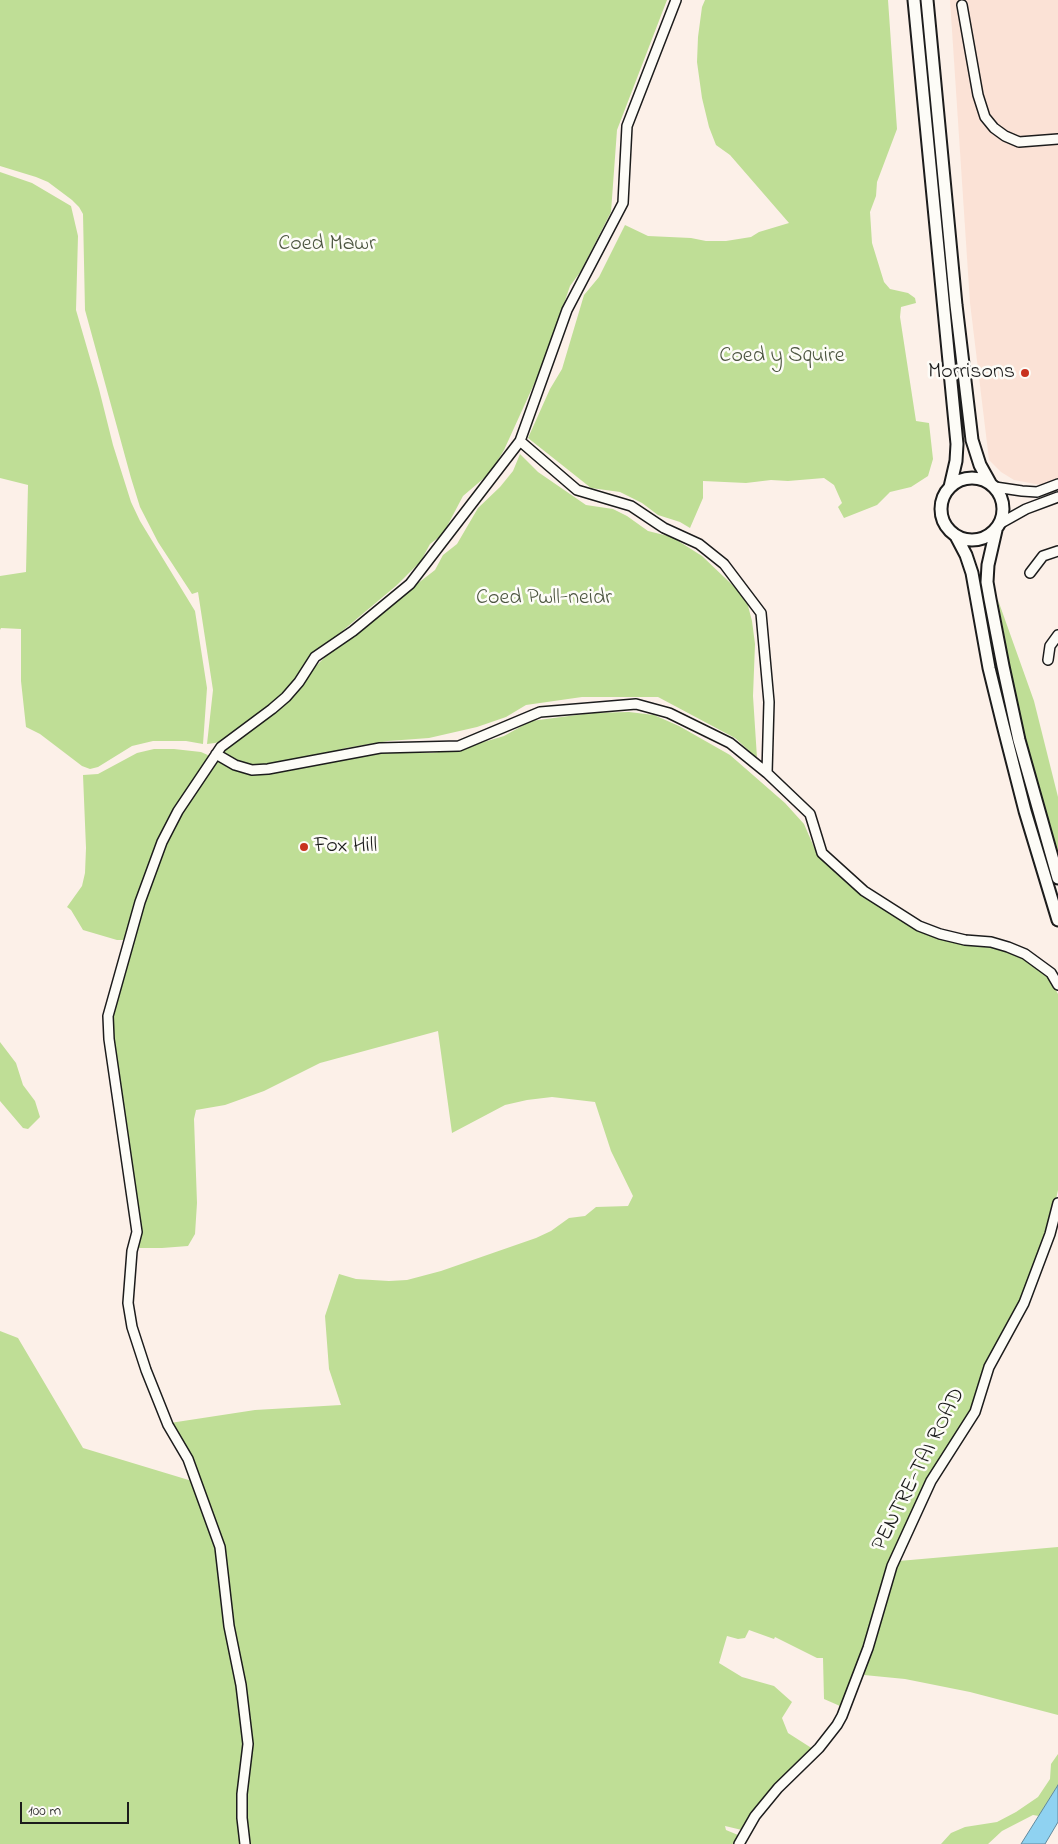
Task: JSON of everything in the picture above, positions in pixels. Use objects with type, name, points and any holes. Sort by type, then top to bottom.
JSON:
[{"type":"main road","points":[[914,0],[957,444],[956,461],[950,487]]},
{"type":"main road","points":[[927,0],[956,305],[972,440],[980,464],[1001,496],[1004,512],[988,565],[990,599],[1002,666],[1019,740],[1058,878]]},
{"type":"main road","points":[[992,485],[977,478],[956,482],[944,494],[941,503],[941,513],[943,522],[948,530],[965,540],[980,540],[987,537],[998,527]]},
{"type":"main road","points":[[956,536],[966,555],[972,573],[989,668],[1002,725],[1032,836],[1058,920]]},
{"type":"street","points":[[245,1844],[242,1825],[242,1794],[248,1744],[241,1685],[229,1626],[220,1547],[188,1459],[168,1425],[146,1370],[130,1319],[128,1303],[131,1259],[137,1232],[109,1039],[108,1016],[140,902],[162,842],[178,811],[221,747],[286,697],[316,657],[353,631],[410,584],[520,441],[567,310],[623,203],[627,126],[676,0]]},
{"type":"street","points":[[962,5],[978,95],[985,117],[1005,136],[1019,142],[1058,139]]},
{"type":"street","points":[[520,441],[577,490],[631,506],[664,528],[698,544],[724,564],[761,613],[769,702],[768,773]]},
{"type":"street","points":[[992,485],[1022,492],[1037,492],[1058,484]]},
{"type":"street","points":[[998,527],[1026,509],[1058,497]]},
{"type":"street","points":[[1030,572],[1043,556],[1058,551]]},
{"type":"street","points":[[1048,660],[1050,646],[1058,635]]},
{"type":"street","points":[[216,754],[235,765],[252,770],[268,770],[380,748],[459,746],[540,712],[636,704],[669,713],[730,743],[768,773],[810,814],[822,853],[864,890],[919,926],[940,934],[965,940],[991,942],[1025,954],[1051,973],[1058,985]]},
{"type":"street","name":"PENTRE-TAI ROAD","points":[[739,1844],[751,1822],[778,1788],[819,1748],[842,1716],[868,1648],[892,1566],[931,1481],[975,1412],[989,1367],[1024,1303],[1050,1234],[1058,1203]]},
{"type":"shaded area","points":[[950,0],[1058,0],[1058,484],[1051,487],[1014,480],[1001,472],[989,460],[970,303]]},
{"type":"green space","name":"Coed Mawr","points":[[0,0],[667,0],[617,130],[611,212],[581,271],[570,286],[545,360],[504,450],[490,473],[463,496],[443,534],[430,544],[421,561],[397,585],[309,659],[298,678],[271,707],[225,740],[215,743],[207,744],[213,690],[198,592],[192,594],[158,542],[140,507],[85,310],[83,214],[72,200],[48,182],[0,166]]},
{"type":"green space","name":"Coed y Squire","points":[[705,0],[888,0],[897,129],[877,182],[876,196],[870,212],[872,243],[884,282],[890,289],[908,293],[915,298],[916,303],[901,307],[900,317],[916,421],[929,423],[933,459],[928,476],[911,487],[890,492],[877,505],[844,518],[838,507],[842,503],[834,485],[824,478],[746,483],[703,481],[703,498],[690,528],[680,522],[658,515],[642,503],[620,492],[591,488],[528,438],[550,389],[562,369],[584,295],[599,277],[625,225],[648,236],[726,241],[751,237],[759,232],[789,223],[730,155],[716,145],[709,127],[702,98],[697,62],[698,37],[702,7]]},
{"type":"green space","points":[[0,172],[32,183],[71,206],[78,236],[76,310],[113,445],[131,502],[140,521],[195,611],[207,688],[203,744],[186,741],[153,741],[132,746],[98,767],[90,769],[82,766],[40,734],[26,727],[21,681],[21,629],[1,628],[0,630],[0,576],[26,572],[28,485],[0,478]]},
{"type":"green space","name":"Coed Pwll-neidr","points":[[520,454],[538,472],[586,505],[613,509],[627,516],[648,531],[672,537],[702,556],[746,598],[755,644],[753,696],[757,758],[735,738],[658,697],[582,697],[526,705],[506,717],[477,727],[429,738],[388,741],[346,748],[305,759],[256,767],[222,756],[227,748],[292,696],[312,670],[332,650],[435,570],[443,555],[457,544],[478,508],[500,487],[513,471]]},
{"type":"green space","points":[[998,600],[1034,701],[1058,797],[1058,858],[1043,809],[1025,737]]},
{"type":"green space","points":[[629,712],[654,715],[679,726],[730,755],[785,803],[804,824],[817,854],[868,897],[932,936],[962,944],[985,945],[1001,949],[1024,958],[1049,977],[1058,994],[1058,1190],[1054,1209],[1029,1283],[1003,1337],[991,1353],[984,1368],[973,1410],[933,1472],[888,1565],[864,1652],[840,1706],[824,1699],[823,1658],[817,1658],[775,1637],[774,1639],[749,1630],[745,1638],[738,1639],[727,1636],[719,1663],[742,1677],[774,1686],[792,1702],[782,1718],[788,1733],[813,1749],[760,1802],[742,1830],[725,1826],[726,1830],[738,1835],[735,1844],[250,1844],[246,1836],[244,1818],[249,1713],[245,1678],[237,1654],[230,1614],[224,1550],[170,1423],[255,1410],[341,1405],[329,1369],[325,1316],[339,1274],[356,1279],[389,1281],[407,1280],[441,1271],[536,1238],[551,1231],[569,1218],[585,1216],[596,1207],[628,1206],[633,1196],[611,1151],[595,1102],[552,1097],[527,1100],[505,1105],[452,1133],[438,1031],[320,1063],[264,1091],[225,1105],[196,1110],[194,1119],[197,1203],[195,1234],[188,1246],[138,1248],[141,1234],[127,1124],[116,1075],[111,1015],[142,906],[165,842],[179,816],[218,761],[231,767],[251,772],[374,752],[431,753],[457,750],[504,736],[531,721],[592,713]]},
{"type":"green space","points":[[154,749],[201,752],[210,756],[184,795],[126,937],[123,940],[117,940],[83,930],[71,910],[67,907],[82,886],[85,873],[86,848],[83,775],[98,774],[137,753]]},
{"type":"green space","points":[[0,1042],[16,1063],[23,1085],[35,1101],[40,1117],[28,1129],[23,1128],[0,1101]]},
{"type":"green space","points":[[0,1331],[18,1338],[83,1448],[192,1481],[217,1543],[246,1738],[242,1844],[0,1844]]},
{"type":"green space","points":[[1058,1547],[1058,1715],[970,1692],[905,1679],[864,1675],[899,1561]]},
{"type":"green space","points":[[1058,1754],[1058,1785],[1039,1816],[1033,1815],[1002,1831],[988,1844],[941,1844],[951,1833],[965,1827],[997,1822],[1038,1797],[1050,1779],[1051,1764]]},
{"type":"water","points":[[1058,1785],[1058,1822],[1045,1844],[1021,1844]]},
{"type":"place","name":"Morrisons","points":[[1025,373]]},
{"type":"place","name":"Fox Hill","points":[[304,847]]}]
